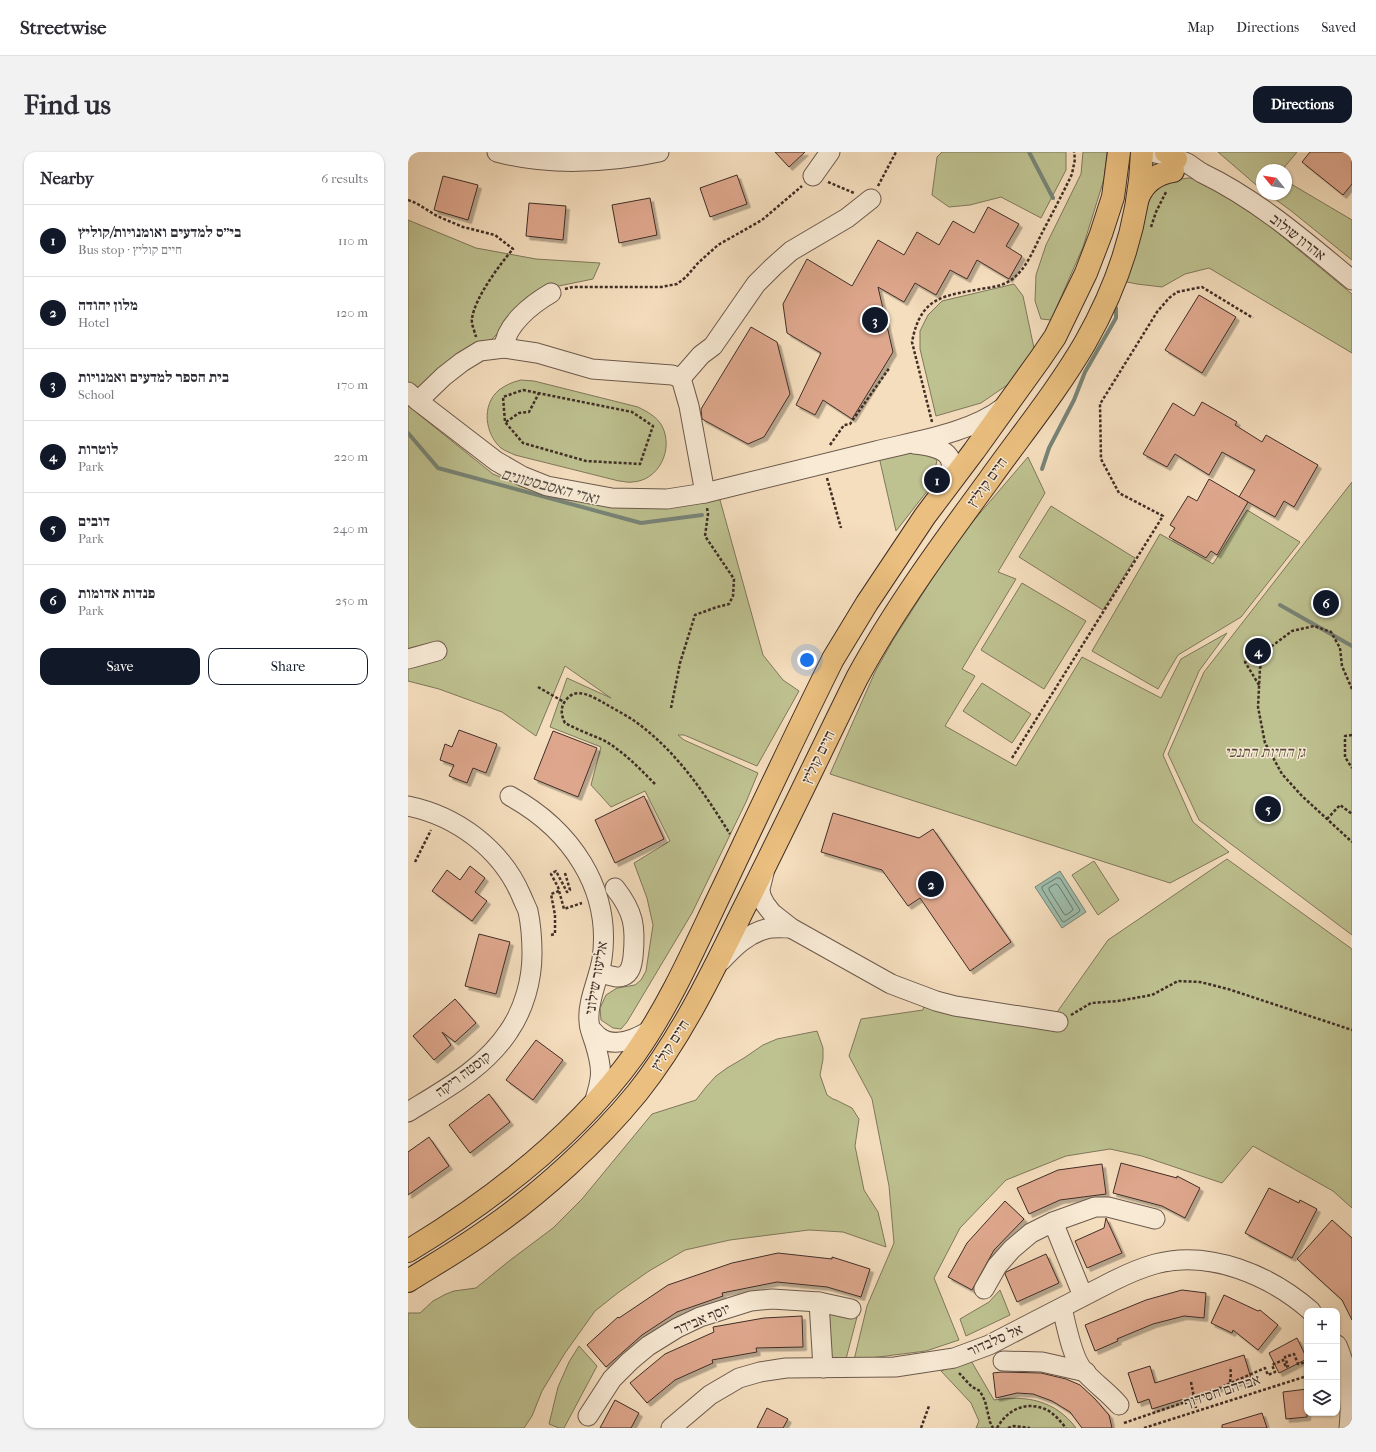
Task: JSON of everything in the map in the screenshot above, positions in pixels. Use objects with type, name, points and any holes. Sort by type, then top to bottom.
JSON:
[{"type":"main road","name":"חיים קוליץ","points":[[408,1281],[491,1228],[544,1187],[595,1139],[636,1094],[669,1049],[714,968],[857,678],[876,645],[938,551],[1046,403],[1085,343],[1117,274],[1129,238],[1136,203],[1135,156]]},
{"type":"main road","name":"חיים קוליץ","points":[[408,1251],[451,1225],[503,1187],[542,1154],[594,1104],[617,1078],[652,1029],[681,974],[833,659],[887,572],[925,516],[1040,359],[1054,336],[1086,273],[1113,197],[1135,156]]},
{"type":"main road","points":[[1136,203],[1141,191],[1149,181],[1160,174],[1172,161]]},
{"type":"street","points":[[497,152],[566,161],[608,161],[632,158],[659,152]]},
{"type":"street","points":[[813,176],[830,152]]},
{"type":"street","name":"אהרון שולוב","points":[[1135,156],[1188,164],[1200,172],[1226,184],[1255,204],[1352,280]]},
{"type":"street","points":[[681,378],[701,355],[713,346],[756,284],[773,267],[791,251],[847,218],[871,200]]},
{"type":"street","points":[[504,348],[504,342],[513,325],[526,310],[538,300],[551,294]]},
{"type":"street","points":[[681,378],[592,369],[537,353],[504,348],[480,351],[413,397],[496,461],[522,476],[547,486],[612,498],[667,499],[705,493],[907,444],[976,423],[998,412],[1008,403]]},
{"type":"street","points":[[681,378],[689,406],[705,493]]},
{"type":"street","points":[[907,444],[931,446],[948,454],[951,460],[951,474],[945,490]]},
{"type":"street","points":[[408,659],[438,651]]},
{"type":"street","name":"אליעזר שילוני","points":[[510,796],[528,806],[548,822],[565,838],[579,856],[590,876],[603,919],[604,943],[589,1021],[601,1067],[600,1083],[594,1104]]},
{"type":"street","name":"קוסטה ריקה","points":[[408,806],[438,815],[459,826],[478,838],[504,865],[516,883],[528,910],[532,936],[532,967],[528,988],[520,1011],[510,1030],[489,1056],[473,1069],[408,1112]]},
{"type":"street","points":[[766,864],[760,889],[762,898],[772,913],[791,928],[890,984],[936,1001],[955,1006],[1058,1022]]},
{"type":"street","points":[[599,973],[618,977],[623,976],[632,966],[634,926],[624,900],[615,888]]},
{"type":"street","points":[[714,968],[735,946],[755,933],[767,928],[791,928]]},
{"type":"street","name":"אליעזר שילוני","points":[[590,1028],[599,1037],[607,1041],[617,1042],[640,1036],[652,1029]]},
{"type":"street","points":[[984,1290],[997,1266],[1012,1249],[1031,1233],[1053,1222],[1095,1208],[1108,1207],[1155,1220]]},
{"type":"street","points":[[1053,1222],[1083,1296]]},
{"type":"street","name":"אל סלבדור","points":[[670,1428],[710,1395],[739,1378],[760,1372],[786,1368],[895,1367],[954,1358],[989,1346],[1083,1296],[1132,1272],[1156,1264],[1178,1260],[1201,1261],[1227,1266],[1246,1272],[1268,1282],[1298,1299],[1308,1308]]},
{"type":"street","name":"יוסף אבידר","points":[[588,1416],[612,1379],[630,1361],[648,1346],[677,1328],[700,1317],[751,1301],[772,1299],[819,1302],[851,1310]]},
{"type":"street","points":[[819,1302],[823,1368]]},
{"type":"street","points":[[1062,1308],[1075,1355],[1082,1369],[1110,1394],[1121,1414]]},
{"type":"street","points":[[1340,1352],[1345,1364],[1349,1383],[1351,1404],[1349,1428]]},
{"type":"street","points":[[1003,1361],[1042,1362],[1086,1372]]},
{"type":"path","points":[[551,294],[573,287],[660,287],[677,284],[686,277],[698,262],[718,245],[762,220],[786,201],[813,176],[871,200],[896,152]]},
{"type":"path","points":[[935,436],[912,342],[918,321],[933,302],[944,296],[1000,286],[1012,280],[1025,265],[1072,174],[1075,159],[1074,152]]},
{"type":"path","points":[[408,200],[416,203],[437,216],[464,227],[495,235],[513,249],[500,264],[476,306],[472,320],[480,351]]},
{"type":"path","points":[[1012,758],[1163,516],[1119,493],[1101,459],[1100,404],[1157,312],[1169,298],[1177,292],[1202,287],[1253,318]]},
{"type":"path","points":[[827,450],[844,426],[850,424],[890,367]]},
{"type":"path","points":[[523,390],[632,412],[653,426],[640,464],[586,460],[522,443],[505,422],[504,397],[523,390]]},
{"type":"path","points":[[505,422],[519,413],[529,412],[539,393]]},
{"type":"path","points":[[826,474],[841,528]]},
{"type":"path","points":[[671,708],[680,663],[695,615],[729,604],[732,596],[734,579],[705,536],[708,514],[705,493]]},
{"type":"path","points":[[1352,689],[1342,666],[1340,648],[1331,632],[1314,626],[1292,631],[1272,646],[1260,668],[1258,707],[1265,743],[1282,774],[1302,796],[1352,842]]},
{"type":"path","points":[[1260,685],[1245,662],[1254,643],[1272,646]]},
{"type":"path","points":[[538,687],[564,702]]},
{"type":"path","points":[[655,784],[617,749],[565,723],[561,711],[564,702],[569,696],[579,693],[589,695],[635,721],[657,739],[694,779],[731,836],[742,849]]},
{"type":"path","points":[[1352,735],[1345,736],[1345,757],[1352,768]]},
{"type":"path","points":[[1327,819],[1340,805],[1352,814]]},
{"type":"path","points":[[415,862],[438,815]]},
{"type":"path","points":[[558,888],[551,874],[556,871],[567,892],[570,890],[565,873]]},
{"type":"path","points":[[551,935],[555,934],[555,915],[551,894],[559,891]]},
{"type":"path","points":[[1058,1022],[1091,1003],[1118,1001],[1152,995],[1178,981],[1200,982],[1352,1030]]},
{"type":"path","points":[[1121,1414],[1194,1398],[1265,1368],[1268,1375],[1275,1372],[1272,1365],[1283,1360],[1286,1367],[1288,1366],[1285,1357],[1294,1354],[1298,1364],[1304,1363]]},
{"type":"path","points":[[954,1358],[958,1371],[965,1380],[980,1391],[985,1401],[993,1428]]},
{"type":"path","points":[[1230,1367],[1230,1382]]},
{"type":"path","name":"אברהם חסידוף","points":[[1144,1428],[1304,1377]]},
{"type":"path","points":[[1191,1382],[1196,1408]]},
{"type":"path","points":[[921,1428],[929,1406]]},
{"type":"path","points":[[997,1428],[1008,1414],[1016,1409],[1027,1407],[1046,1409],[1066,1428]]},
{"type":"path","points":[[1008,1428],[1014,1426],[1030,1428]]},
{"type":"green space","points":[[942,152],[1066,152],[1066,170],[1041,218],[1001,197],[970,205],[949,207],[932,195],[937,157]]},
{"type":"green space","points":[[1083,152],[1107,152],[1104,179],[1083,247],[1051,320],[1041,319],[1035,301],[1036,275],[1046,245],[1081,174]]},
{"type":"green space","points":[[1218,152],[1297,152],[1287,164],[1256,164],[1256,185]]},
{"type":"green space","points":[[1188,178],[1200,179],[1255,214],[1352,294],[1352,353],[1209,268],[1185,274],[1162,287],[1122,281],[1146,205],[1152,193],[1164,184]]},
{"type":"green space","points":[[1292,185],[1352,220],[1352,260],[1276,200],[1292,200]]},
{"type":"green space","points":[[408,220],[476,248],[536,259],[600,263],[593,279],[544,289],[519,310],[484,348],[417,413],[493,474],[552,498],[628,507],[705,493],[720,500],[763,655],[783,680],[799,691],[757,766],[684,735],[678,735],[684,740],[758,773],[746,802],[692,913],[627,1022],[621,1029],[613,1028],[601,1020],[600,1008],[606,995],[617,988],[635,985],[641,980],[646,971],[653,925],[647,898],[634,863],[670,841],[645,791],[611,807],[591,785],[601,747],[550,727],[567,678],[611,698],[565,666],[536,736],[502,712],[439,689],[408,681]]},
{"type":"green space","points":[[1014,284],[1023,296],[1035,353],[1013,381],[981,403],[936,416],[920,349],[920,331],[928,315],[942,301]]},
{"type":"green space","points":[[521,380],[534,381],[638,407],[645,411],[655,417],[660,423],[665,435],[665,454],[662,462],[657,470],[650,476],[642,480],[629,482],[619,481],[515,455],[501,448],[491,435],[487,419],[489,403],[499,390],[509,384]]},
{"type":"green space","points":[[912,453],[925,454],[937,460],[932,485],[896,531],[879,457]]},
{"type":"green space","points":[[1028,457],[1045,493],[998,572],[1016,579],[962,669],[975,676],[945,726],[1016,766],[1082,657],[1161,698],[1181,659],[1227,633],[1199,671],[1163,755],[1193,822],[1229,852],[1170,883],[830,774],[875,672],[893,640],[957,540]]},
{"type":"green space","name":"גן החיות התנכי","points":[[1352,482],[1352,935],[1199,820],[1168,754],[1204,672]]},
{"type":"green space","points":[[1051,506],[1135,558],[1103,610],[1019,557]]},
{"type":"green space","points":[[1247,510],[1300,542],[1241,617],[1178,655],[1158,689],[1092,651],[1160,534],[1213,564]]},
{"type":"green space","points":[[1022,583],[1086,621],[1044,689],[981,650]]},
{"type":"green space","points":[[982,683],[1031,714],[1012,743],[963,711]]},
{"type":"green space","points":[[1227,859],[1352,949],[1352,1208],[1333,1191],[1253,1146],[1222,1183],[1142,1156],[1110,1149],[1066,1156],[1006,1180],[960,1228],[934,1278],[959,1340],[926,1351],[854,1360],[867,1306],[894,1243],[889,1186],[872,1099],[849,1056],[861,1019],[923,1010],[924,1005],[1055,1015],[1108,940]]},
{"type":"green space","points":[[1094,861],[1119,900],[1098,915],[1072,875]]},
{"type":"green space","points":[[817,1031],[823,1048],[823,1059],[820,1075],[827,1095],[852,1108],[859,1119],[855,1146],[864,1190],[878,1212],[886,1247],[843,1232],[809,1230],[730,1240],[685,1250],[649,1271],[595,1311],[565,1353],[542,1391],[532,1416],[524,1428],[408,1428],[408,1313],[420,1313],[433,1301],[454,1291],[476,1288],[553,1228],[582,1199],[652,1114],[696,1100],[716,1076],[763,1045],[777,1039]]},
{"type":"green space","points":[[1000,1290],[1010,1315],[966,1336],[960,1319],[989,1302]]},
{"type":"green space","points":[[829,1311],[857,1317],[846,1359],[829,1361]]},
{"type":"green space","points":[[579,1346],[597,1366],[564,1428],[559,1428],[549,1424],[558,1387],[569,1362]]},
{"type":"green space","points":[[970,1359],[994,1400],[1017,1398],[1039,1402],[1059,1411],[1076,1428],[976,1428],[979,1421],[971,1403],[941,1371]]},
{"type":"water","points":[[1060,871],[1086,912],[1062,928],[1035,887]]},
{"type":"building","points":[[775,152],[805,152],[789,167]]},
{"type":"building","points":[[1310,152],[1352,152],[1352,184],[1343,195],[1302,162]]},
{"type":"building","points":[[737,175],[747,204],[710,217],[700,188]]},
{"type":"building","points":[[443,176],[478,185],[468,220],[434,210]]},
{"type":"building","points":[[650,198],[657,235],[619,243],[612,205]]},
{"type":"building","points":[[529,203],[566,206],[563,240],[526,236]]},
{"type":"building","points":[[988,207],[1019,224],[1006,246],[1022,256],[1009,279],[977,260],[967,279],[950,270],[936,295],[915,283],[904,302],[878,287],[893,352],[852,419],[823,400],[815,415],[796,405],[821,353],[787,333],[783,304],[807,259],[852,286],[878,240],[904,255],[917,232],[939,245],[953,221],[974,233]]},
{"type":"building","points":[[1199,295],[1236,317],[1202,373],[1165,350]]},
{"type":"building","points":[[751,327],[777,342],[790,394],[764,437],[748,444],[702,419],[701,409]]},
{"type":"building","points":[[1202,402],[1237,422],[1235,425],[1262,442],[1266,435],[1318,465],[1294,507],[1284,501],[1275,517],[1239,497],[1255,470],[1222,452],[1209,475],[1175,454],[1167,467],[1143,454],[1173,403],[1194,416]]},
{"type":"building","points":[[1209,479],[1248,502],[1217,555],[1211,551],[1206,558],[1169,537],[1175,528],[1170,525],[1188,496],[1197,501]]},
{"type":"building","points":[[459,730],[497,744],[486,773],[473,768],[467,783],[449,776],[454,765],[440,760],[445,744],[452,747]]},
{"type":"building","points":[[553,731],[597,748],[578,797],[534,779]]},
{"type":"building","points":[[644,796],[664,839],[615,863],[595,820]]},
{"type":"building","points":[[833,813],[919,838],[933,829],[1011,942],[970,971],[920,898],[908,906],[882,870],[821,852]]},
{"type":"building","points":[[470,866],[485,878],[475,892],[487,901],[472,921],[432,891],[447,870],[460,880]]},
{"type":"building","points":[[479,934],[510,942],[496,994],[465,986]]},
{"type":"building","points":[[455,999],[476,1023],[455,1042],[442,1032],[451,1045],[434,1060],[413,1036]]},
{"type":"building","points":[[536,1040],[563,1060],[533,1100],[506,1080]]},
{"type":"building","points":[[489,1094],[510,1122],[470,1153],[449,1125]]},
{"type":"building","points":[[429,1137],[449,1166],[408,1195],[408,1152]]},
{"type":"building","points":[[1121,1163],[1177,1178],[1177,1176],[1200,1188],[1185,1218],[1162,1206],[1113,1193]]},
{"type":"building","points":[[1102,1164],[1106,1194],[1060,1200],[1029,1214],[1017,1188],[1058,1170]]},
{"type":"building","points":[[1269,1188],[1299,1203],[1300,1200],[1317,1209],[1292,1258],[1245,1233]]},
{"type":"building","points":[[1005,1201],[1024,1219],[994,1250],[972,1290],[948,1277],[967,1243]]},
{"type":"building","points":[[1106,1218],[1122,1253],[1087,1268],[1075,1241],[1104,1228]]},
{"type":"building","points":[[1332,1220],[1352,1238],[1352,1320],[1342,1300],[1297,1259]]},
{"type":"building","points":[[778,1253],[832,1259],[832,1257],[870,1269],[861,1297],[827,1287],[777,1282],[722,1293],[723,1296],[677,1312],[642,1335],[606,1367],[587,1345],[618,1317],[619,1318],[668,1285],[732,1263]]},
{"type":"building","points":[[1046,1254],[1059,1283],[1017,1302],[1005,1274],[1006,1272]]},
{"type":"building","points":[[1182,1290],[1206,1293],[1204,1318],[1184,1316],[1153,1324],[1117,1339],[1118,1341],[1095,1351],[1085,1325],[1146,1300]]},
{"type":"building","points":[[1224,1295],[1258,1311],[1260,1310],[1278,1325],[1258,1350],[1233,1330],[1232,1333],[1211,1323]]},
{"type":"building","points":[[802,1316],[803,1347],[756,1348],[757,1352],[712,1360],[713,1363],[675,1380],[647,1403],[630,1383],[665,1354],[714,1332],[713,1327],[764,1318]]},
{"type":"building","points":[[1297,1338],[1304,1353],[1304,1360],[1279,1373],[1269,1353]]},
{"type":"building","points":[[1244,1355],[1251,1378],[1152,1409],[1149,1399],[1138,1403],[1128,1373],[1150,1366],[1155,1383]]},
{"type":"building","points":[[993,1373],[1041,1373],[1066,1379],[1080,1385],[1109,1415],[1112,1428],[1082,1428],[1070,1412],[1052,1401],[1033,1394],[1017,1393],[996,1398]]},
{"type":"building","points":[[1304,1389],[1304,1416],[1307,1417],[1286,1419],[1283,1392]]},
{"type":"building","points":[[615,1400],[639,1413],[631,1428],[600,1428]]},
{"type":"building","points":[[767,1408],[788,1419],[783,1428],[757,1428]]},
{"type":"building","points":[[1262,1413],[1267,1428],[1222,1428],[1222,1425]]},
{"type":"waterway","points":[[1029,152],[1053,198]]},
{"type":"waterway","points":[[1042,469],[1049,448],[1074,400],[1085,372],[1116,318],[1116,308]]},
{"type":"waterway","name":"ואדי האסבסטונים","points":[[408,433],[438,468],[641,523],[702,515]]},
{"type":"waterway","points":[[1280,605],[1352,646]]},
{"type":"place","name":"בית הספר למדעים ואמנויות","points":[[875,320]]},
{"type":"place","name":"בי״ס למדעים ואומנויות/קוליץ","points":[[937,480]]},
{"type":"place","name":"פנדות אדומות","points":[[1326,603]]},
{"type":"place","name":"לוטרות","points":[[1258,651]]},
{"type":"place","name":"דובים","points":[[1268,809]]},
{"type":"place","name":"מלון יהודה","points":[[931,884]]}]
